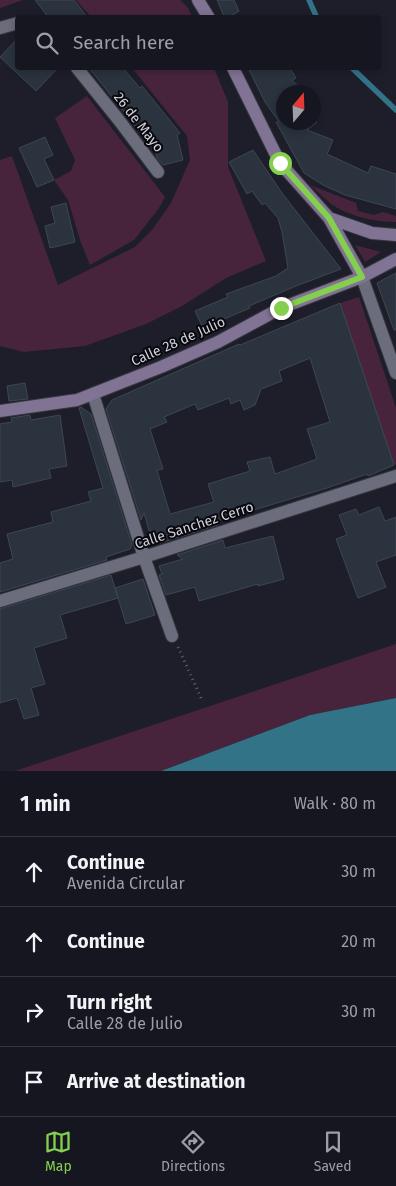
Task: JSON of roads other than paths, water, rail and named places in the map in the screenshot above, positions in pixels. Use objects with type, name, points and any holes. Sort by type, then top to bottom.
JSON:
[{"type":"street","points":[[0,28],[15,23]]},
{"type":"street","name":"26 de Mayo","points":[[79,70],[158,172]]},
{"type":"street","points":[[234,70],[280,163],[329,218],[362,277],[396,374]]},
{"type":"street","points":[[329,218],[372,233],[396,235]]},
{"type":"street","name":"Calle 28 de Julio","points":[[0,412],[77,400],[218,342],[281,308],[362,277],[396,259]]},
{"type":"street","points":[[92,394],[144,557],[172,636]]},
{"type":"street","name":"Calle Sanchez Cerro","points":[[0,601],[396,476]]},
{"type":"water","points":[[396,698],[396,771],[161,771],[310,715]]},
{"type":"waterway","points":[[309,0],[316,15]]},
{"type":"waterway","points":[[354,70],[396,110]]}]
